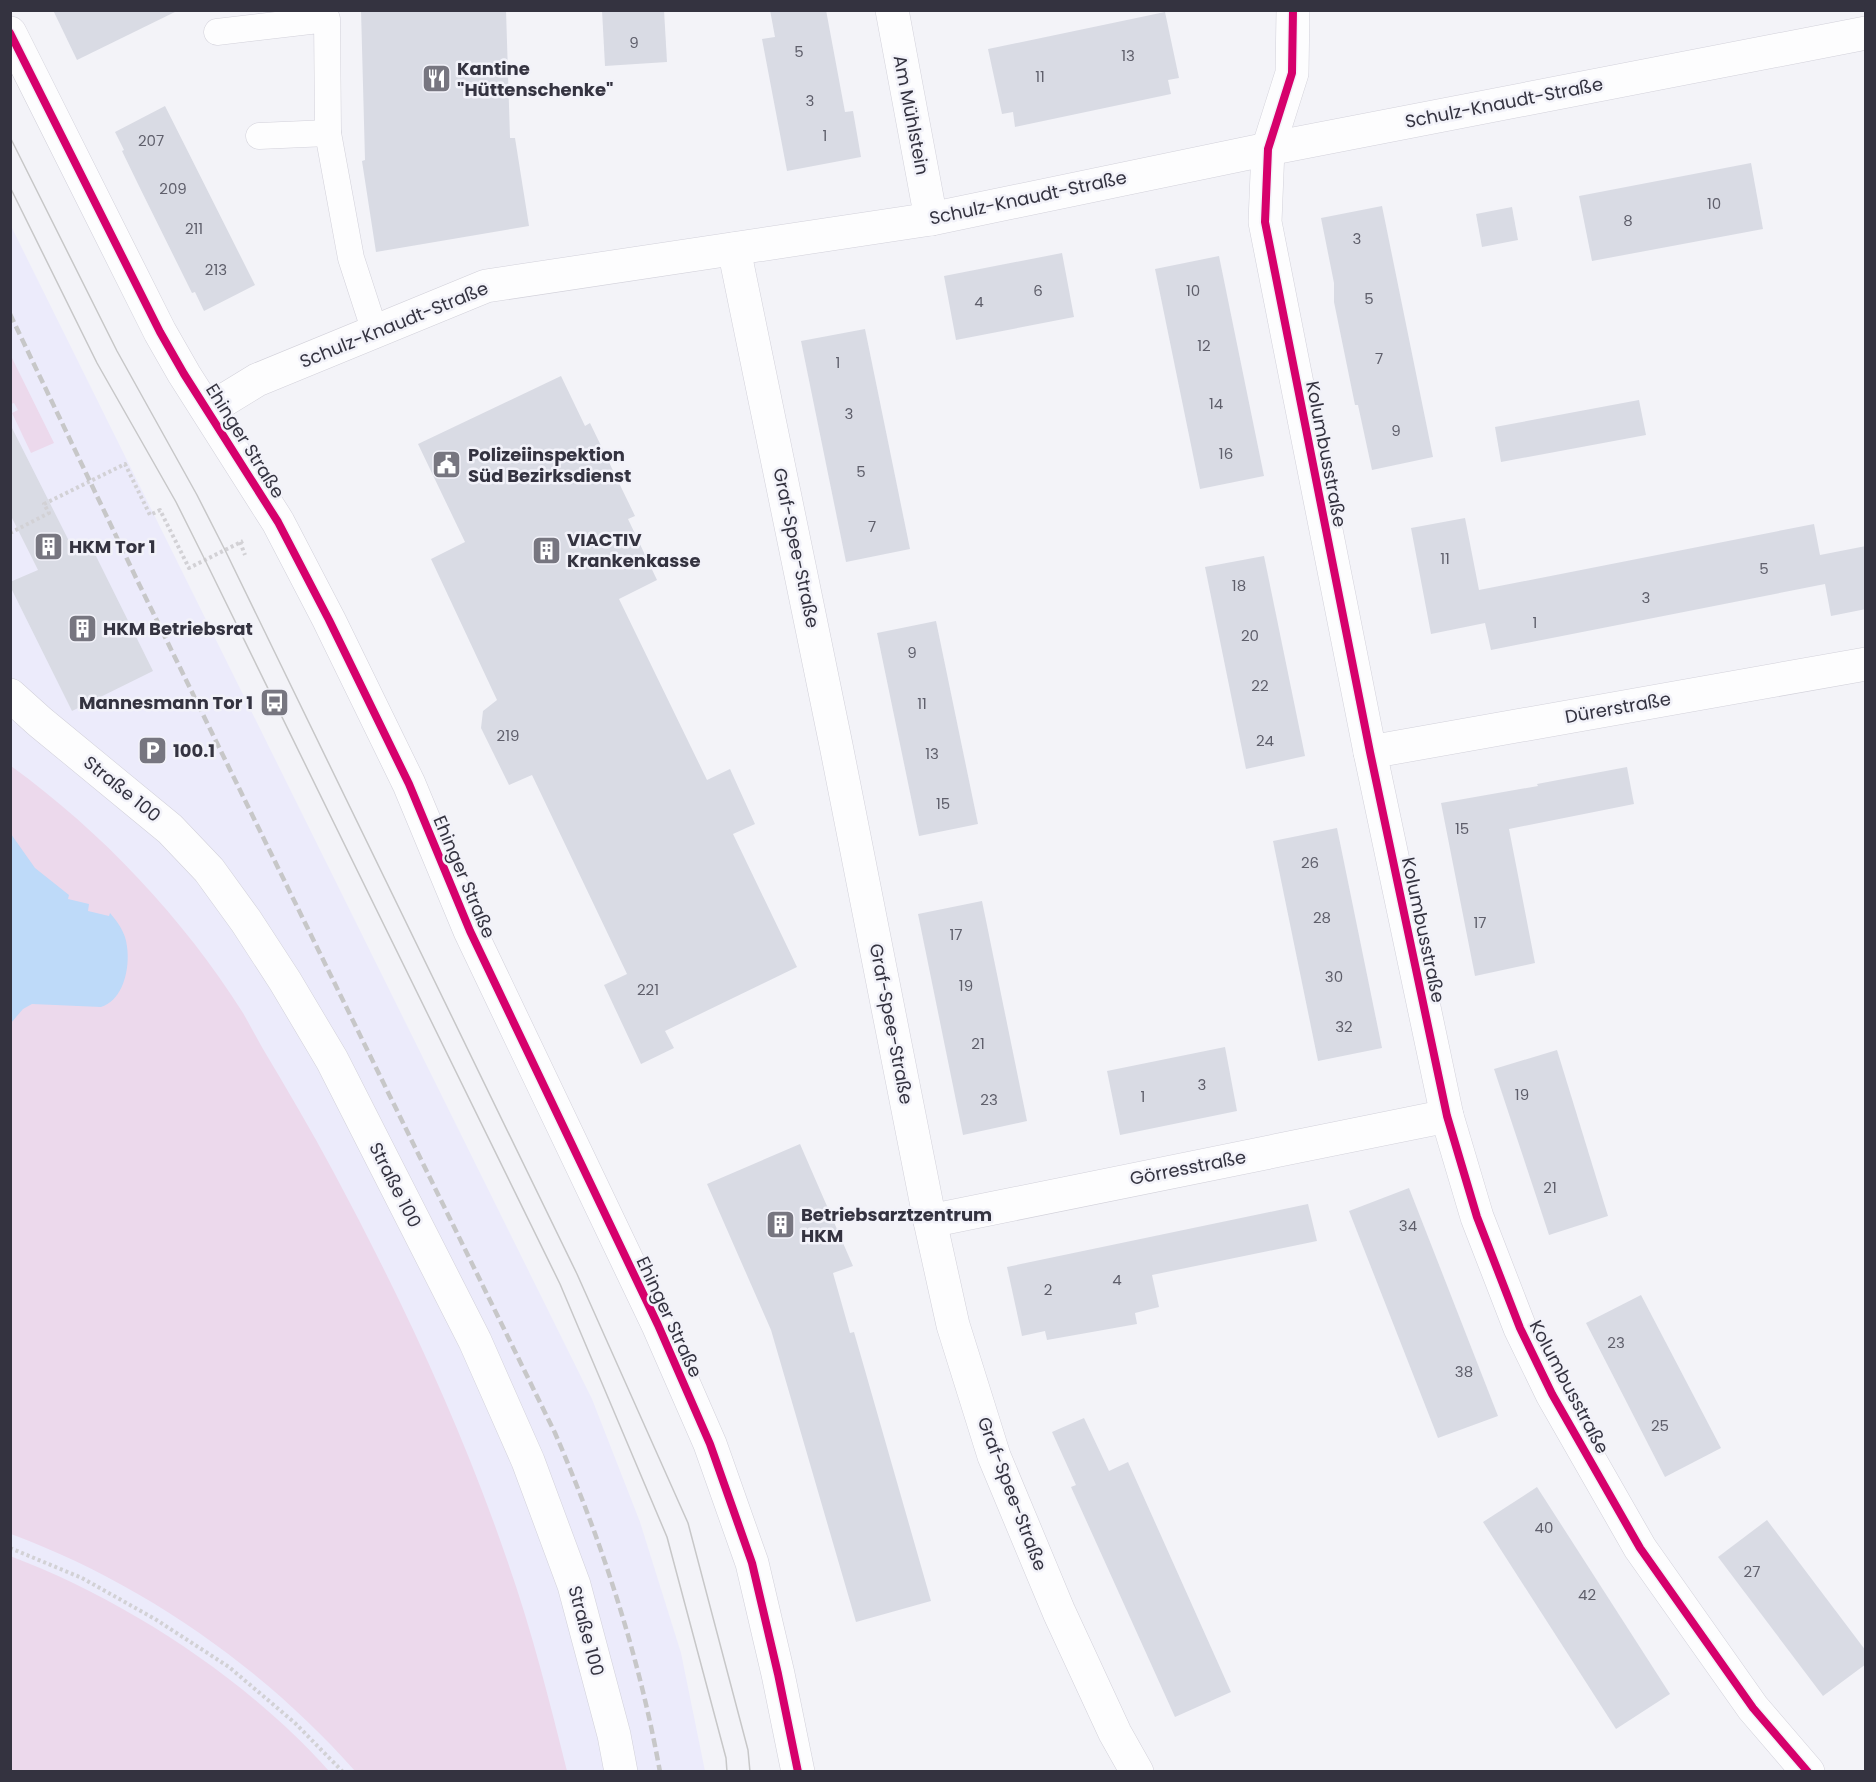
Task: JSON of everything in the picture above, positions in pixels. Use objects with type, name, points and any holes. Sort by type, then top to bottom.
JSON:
[{"type":"street","name":"Am Mühlstein","points":[[892,10],[931,219]]},
{"type":"street","name":"Kolumbusstraße","points":[[1293,10],[1292,73],[1268,149],[1265,222],[1370,752],[1447,1116],[1477,1217],[1492,1258],[1520,1328],[1552,1394],[1640,1548],[1753,1708],[1808,1772]]},
{"type":"street","name":"Ehinger Straße","points":[[10,33],[160,332],[278,522],[329,620],[409,784],[470,931],[658,1326],[710,1444],[752,1563],[798,1772]]},
{"type":"street","name":"Schulz-Knaudt-Straße","points":[[208,410],[257,380],[486,286],[931,219],[1268,149],[1866,33]]},
{"type":"street","name":"Graf-Spee-Straße","points":[[734,249],[837,745],[930,1221],[954,1325],[994,1456],[1059,1612],[1115,1733],[1137,1772]]},
{"type":"street","name":"Dürerstraße","points":[[1370,752],[1866,664]]},
{"type":"street","name":"Straße 100","points":[[10,695],[170,829],[209,870],[253,931],[332,1060],[475,1341],[528,1461],[574,1585],[614,1735],[621,1772]]},
{"type":"street","name":"Görresstraße","points":[[930,1221],[1447,1116]]},
{"type":"lane","points":[[218,32],[327,19],[328,133],[351,258],[375,332]]},
{"type":"lane","points":[[259,136],[328,133]]},
{"type":"path","points":[[10,534],[49,513],[44,504],[125,464],[150,515],[160,510],[189,568],[240,542],[244,555]]},
{"type":"path","points":[[10,1548],[82,1578],[155,1619],[229,1667],[295,1723],[343,1772]]},
{"type":"shaded area","points":[[10,224],[592,1399],[640,1522],[681,1653],[705,1771],[11,1771]]},
{"type":"shaded area","points":[[11,356],[54,443],[31,453],[12,413],[18,410],[14,403],[11,404]]},
{"type":"shaded area","points":[[11,766],[45,792],[109,848],[139,879],[194,944],[243,1013],[325,1156],[405,1313],[469,1458],[524,1610],[567,1771],[355,1771],[281,1697],[198,1632],[107,1577],[11,1534]]},
{"type":"shaded area","points":[[10,1556],[97,1595],[182,1646],[223,1674],[261,1705],[297,1737],[329,1771],[11,1771]]},
{"type":"water","points":[[11,834],[35,868],[69,895],[68,899],[89,904],[88,911],[109,916],[110,913],[121,927],[127,946],[127,967],[121,987],[109,1003],[101,1007],[32,1004],[23,1009],[11,1023]]},
{"type":"building","points":[[53,10],[179,10],[77,60]]},
{"type":"building","name":"Kantine \"Hüttenschenke\"","points":[[361,10],[506,10],[510,138],[515,138],[529,226],[376,252],[362,161],[365,160]]},
{"type":"building","points":[[602,10],[664,10],[667,62],[605,66]]},
{"type":"building","points":[[770,10],[826,10],[845,112],[853,111],[861,157],[787,171],[762,39],[775,37]]},
{"type":"building","points":[[1165,12],[1179,78],[1168,80],[1171,94],[1015,127],[1013,112],[1002,114],[988,49]]},
{"type":"building","points":[[165,106],[255,285],[204,311],[195,292],[192,293],[122,151],[124,150],[115,132]]},
{"type":"building","points":[[1751,163],[1763,229],[1592,261],[1579,196]]},
{"type":"building","points":[[1382,206],[1433,457],[1372,470],[1358,405],[1355,405],[1334,302],[1334,283],[1321,218]]},
{"type":"building","points":[[1512,207],[1518,240],[1482,247],[1476,214]]},
{"type":"building","points":[[1062,253],[1074,317],[956,340],[944,276]]},
{"type":"building","points":[[1219,256],[1264,476],[1200,489],[1155,269]]},
{"type":"building","points":[[865,329],[910,549],[846,562],[801,341]]},
{"type":"building","points":[[561,376],[585,426],[590,423],[635,516],[628,519],[657,580],[619,599],[707,780],[730,769],[755,824],[733,834],[797,967],[665,1031],[674,1048],[641,1064],[604,985],[627,974],[532,775],[509,785],[481,728],[483,711],[497,700],[431,559],[465,542],[418,444]]},
{"type":"building","points":[[1639,400],[1646,435],[1501,462],[1495,427]]},
{"type":"building","name":"HKM Betriebsrat","points":[[10,424],[74,551],[90,544],[153,671],[72,711],[10,586],[10,582],[38,570],[10,514]]},
{"type":"building","points":[[1465,518],[1479,590],[1814,524],[1820,555],[1866,546],[1866,609],[1831,616],[1825,584],[1491,650],[1485,623],[1431,634],[1411,528]]},
{"type":"building","points":[[1264,556],[1305,756],[1246,769],[1205,567]]},
{"type":"building","points":[[936,621],[978,824],[919,836],[877,633]]},
{"type":"building","points":[[1627,767],[1634,804],[1509,829],[1535,963],[1475,976],[1441,803]]},
{"type":"building","points":[[1337,828],[1382,1048],[1318,1061],[1273,841]]},
{"type":"building","points":[[982,901],[1027,1121],[963,1135],[918,914]]},
{"type":"building","points":[[1225,1047],[1237,1111],[1120,1135],[1107,1071]]},
{"type":"building","points":[[1557,1050],[1608,1216],[1549,1235],[1494,1069]]},
{"type":"building","points":[[800,1144],[853,1266],[833,1273],[850,1333],[854,1332],[931,1601],[856,1622],[771,1330],[707,1184]]},
{"type":"building","points":[[1409,1188],[1498,1416],[1438,1438],[1349,1211]]},
{"type":"building","points":[[1308,1204],[1317,1241],[1152,1275],[1159,1307],[1135,1313],[1137,1324],[1047,1340],[1045,1331],[1022,1336],[1007,1267]]},
{"type":"building","points":[[1641,1295],[1721,1448],[1665,1477],[1586,1323]]},
{"type":"building","points":[[1084,1418],[1109,1471],[1128,1462],[1231,1692],[1175,1717],[1071,1487],[1076,1485],[1052,1432]]},
{"type":"building","points":[[1537,1487],[1670,1694],[1616,1729],[1483,1522]]},
{"type":"building","points":[[1767,1520],[1866,1651],[1866,1664],[1823,1696],[1718,1557]]},
{"type":"tram line","points":[[10,137],[117,351],[225,550],[577,1274],[688,1523],[748,1750],[750,1772]]},
{"type":"tram line","points":[[10,187],[97,363],[176,502],[560,1284],[667,1537],[726,1758],[727,1772]]},
{"type":"railway","points":[[10,314],[139,584],[555,1433],[588,1516],[617,1600],[641,1685],[660,1772]]},
{"type":"cycle path","points":[[1293,10],[1292,73],[1268,149],[1265,222],[1370,752],[1447,1116],[1477,1217],[1520,1328],[1552,1394],[1640,1548],[1753,1708],[1808,1772]]},
{"type":"cycle path","points":[[10,33],[160,332],[278,522],[329,620],[409,784],[470,931],[658,1325],[710,1444],[752,1563],[798,1772]]},
{"type":"place","name":"Kantine \"Hüttenschenke\"","points":[[436,79]]},
{"type":"place","name":"Polizeiinspektion Süd Bezirksdienst","points":[[447,465]]},
{"type":"place","name":"HKM Tor 1","points":[[48,547]]},
{"type":"place","name":"VIACTIV Krankenkasse","points":[[546,550]]},
{"type":"place","name":"HKM Betriebsrat","points":[[82,629]]},
{"type":"place","name":"Mannesmann Tor 1","points":[[274,703]]},
{"type":"place","name":"100.1","points":[[152,751]]},
{"type":"place","name":"Betriebsarztzentrum HKM","points":[[780,1225]]}]
